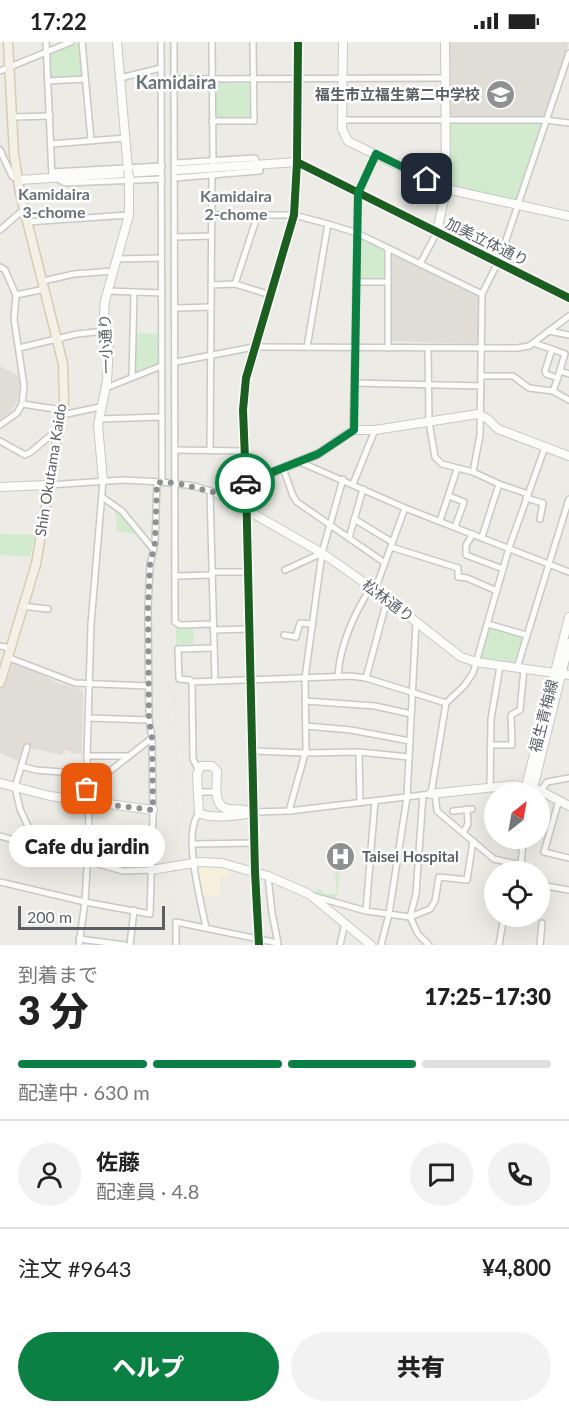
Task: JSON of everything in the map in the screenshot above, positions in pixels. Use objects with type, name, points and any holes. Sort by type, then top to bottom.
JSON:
[{"type":"main road","name":"Shin Okutama Kaido","points":[[0,683],[5,650],[36,564],[62,412],[63,364],[23,210],[14,154],[13,117],[4,69],[8,42]]},
{"type":"street","points":[[46,42],[51,144],[55,176],[65,183],[160,172]]},
{"type":"street","points":[[4,69],[71,42]]},
{"type":"street","points":[[82,42],[91,140]]},
{"type":"street","name":"一小通り","points":[[79,942],[85,902],[89,833],[87,756],[91,624],[103,481],[98,419],[106,388],[109,345],[104,314],[107,291],[129,215],[126,138],[117,42]]},
{"type":"street","points":[[0,882],[85,902],[150,914],[153,810],[152,738],[148,686],[150,565],[155,543],[162,417],[161,42]]},
{"type":"street","points":[[174,42],[175,622],[180,625],[249,629]]},
{"type":"street","points":[[212,42],[213,162]]},
{"type":"street","points":[[212,121],[254,121],[253,42]]},
{"type":"street","points":[[259,942],[254,843],[243,410],[246,378],[254,347],[294,215],[298,42]]},
{"type":"street","points":[[343,42],[342,129],[348,141],[446,189],[569,216]]},
{"type":"street","points":[[420,264],[437,232],[446,189],[445,42]]},
{"type":"street","points":[[473,472],[480,435],[482,294],[498,262],[569,53]]},
{"type":"street","points":[[120,78],[161,68]]},
{"type":"street","points":[[174,79],[446,78]]},
{"type":"street","points":[[48,81],[85,79]]},
{"type":"street","points":[[13,117],[50,116]]},
{"type":"street","points":[[343,120],[546,120],[569,123]]},
{"type":"street","points":[[51,144],[126,138]]},
{"type":"street","points":[[0,150],[1,158],[12,176],[19,180],[55,176],[160,172]]},
{"type":"street","points":[[1,158],[14,154]]},
{"type":"street","points":[[354,430],[358,193],[376,154]]},
{"type":"street","points":[[255,158],[260,171],[212,175],[176,170],[213,162],[255,158]]},
{"type":"street","points":[[176,170],[297,162]]},
{"type":"street","name":"加美立体通り","points":[[297,162],[569,298]]},
{"type":"street","points":[[55,176],[160,172]]},
{"type":"street","points":[[210,450],[212,175]]},
{"type":"street","points":[[0,230],[23,210]]},
{"type":"street","points":[[27,222],[129,215]]},
{"type":"street","points":[[213,215],[257,217],[294,215],[328,224],[357,233],[482,294]]},
{"type":"street","points":[[235,284],[257,217]]},
{"type":"street","points":[[307,347],[328,224]]},
{"type":"street","points":[[175,237],[211,236]]},
{"type":"street","points":[[388,248],[388,348]]},
{"type":"street","points":[[117,259],[161,258]]},
{"type":"street","points":[[0,267],[5,270],[16,295],[14,319],[24,386],[22,404],[17,413],[0,425]]},
{"type":"street","points":[[16,295],[74,274],[113,271]]},
{"type":"street","points":[[357,282],[388,282]]},
{"type":"street","points":[[212,285],[235,284],[271,294]]},
{"type":"street","points":[[107,291],[162,293]]},
{"type":"street","points":[[132,377],[135,292]]},
{"type":"street","points":[[482,304],[491,306]]},
{"type":"street","points":[[176,308],[211,307]]},
{"type":"street","points":[[176,362],[254,347],[517,348],[529,346],[569,316]]},
{"type":"street","points":[[19,348],[77,334],[106,331]]},
{"type":"street","points":[[549,331],[569,335]]},
{"type":"street","points":[[533,343],[567,354],[553,391]]},
{"type":"street","points":[[428,348],[429,422],[435,457],[442,464],[473,472],[543,503],[540,519]]},
{"type":"street","points":[[552,350],[545,372],[558,378]]},
{"type":"street","points":[[106,388],[161,366]]},
{"type":"street","points":[[560,371],[569,374]]},
{"type":"street","points":[[481,376],[513,376],[530,388],[553,391],[569,400]]},
{"type":"street","points":[[355,383],[481,386]]},
{"type":"street","points":[[22,404],[62,412],[100,407]]},
{"type":"street","points":[[0,487],[103,481],[159,482],[176,483],[213,492],[246,483],[300,462],[318,454],[354,430],[375,430],[481,415],[498,429],[569,456]]},
{"type":"street","points":[[98,419],[162,417]]},
{"type":"street","points":[[353,484],[375,430]]},
{"type":"street","points":[[0,441],[25,455],[51,435],[58,436]]},
{"type":"street","points":[[429,945],[417,934],[411,917],[446,703],[468,683],[488,624],[509,548],[545,447]]},
{"type":"street","points":[[176,450],[244,451]]},
{"type":"street","points":[[300,462],[405,508],[569,572]]},
{"type":"street","points":[[283,468],[297,502],[385,563]]},
{"type":"street","points":[[440,521],[457,469]]},
{"type":"street","points":[[289,811],[305,753],[304,678],[322,553],[343,480]]},
{"type":"street","points":[[482,537],[499,484]]},
{"type":"street","points":[[349,538],[363,489]]},
{"type":"street","points":[[213,492],[212,574],[215,681]]},
{"type":"street","name":"松林通り","points":[[213,492],[322,553],[373,589],[451,650],[476,662],[562,674]]},
{"type":"street","points":[[449,496],[464,502],[455,527]]},
{"type":"street","points":[[102,497],[127,516],[153,549]]},
{"type":"street","points":[[490,746],[512,745],[511,715],[520,710],[521,669],[526,635],[569,499]]},
{"type":"street","points":[[338,676],[339,662],[352,619],[373,589],[405,508]]},
{"type":"street","points":[[354,519],[391,544],[458,568],[458,577],[468,578],[497,591]]},
{"type":"street","points":[[472,534],[466,545],[466,555],[503,569]]},
{"type":"street","points":[[285,570],[322,553]]},
{"type":"street","points":[[176,576],[248,572]]},
{"type":"street","points":[[366,678],[387,600]]},
{"type":"street","points":[[22,606],[48,609]]},
{"type":"street","name":"福生青梅線","points":[[534,783],[562,674],[569,617]]},
{"type":"street","points":[[381,945],[389,914],[407,797],[416,622]]},
{"type":"street","points":[[284,635],[296,637],[300,623],[313,624]]},
{"type":"street","points":[[488,624],[526,635]]},
{"type":"street","points":[[214,648],[178,649],[179,680],[192,682],[338,676],[366,678],[446,703]]},
{"type":"street","points":[[5,650],[32,666],[62,679],[90,685],[148,686]]},
{"type":"street","points":[[490,783],[491,719],[500,666]]},
{"type":"street","points":[[192,682],[193,759],[198,769],[199,813],[192,823],[193,863],[206,928]]},
{"type":"street","points":[[305,701],[375,706],[411,714]]},
{"type":"street","points":[[88,718],[149,720]]},
{"type":"street","points":[[306,726],[351,730],[410,741]]},
{"type":"street","points":[[87,789],[152,738]]},
{"type":"street","points":[[27,747],[15,787],[26,824],[36,843]]},
{"type":"street","points":[[252,751],[359,752],[409,757]]},
{"type":"street","points":[[359,752],[360,803]]},
{"type":"street","points":[[87,756],[129,756]]},
{"type":"street","points":[[198,769],[205,765],[217,771],[218,804],[223,808],[245,809],[254,812]]},
{"type":"street","points":[[21,766],[36,770],[87,774]]},
{"type":"street","points":[[545,783],[569,778]]},
{"type":"street","points":[[0,783],[88,802],[153,810]]},
{"type":"street","points":[[199,813],[206,816],[289,811],[484,789]]},
{"type":"street","points":[[198,792],[217,792]]},
{"type":"street","points":[[430,794],[437,811],[494,859],[505,861]]},
{"type":"street","points":[[550,796],[569,806]]},
{"type":"street","points":[[559,800],[544,852],[569,858]]},
{"type":"street","points":[[366,911],[375,801]]},
{"type":"street","points":[[453,811],[470,809],[468,824],[463,833]]},
{"type":"street","points":[[0,836],[36,843],[56,852],[123,872],[193,863],[222,863],[268,876],[309,894],[366,911],[411,917],[430,909],[435,901],[439,877],[467,880],[473,841]]},
{"type":"street","points":[[192,844],[254,843]]},
{"type":"street","points":[[176,945],[176,922],[259,942],[278,943],[268,876]]},
{"type":"street","points":[[550,887],[569,890]]},
{"type":"street","points":[[309,894],[371,945]]},
{"type":"street","points":[[130,945],[134,910]]},
{"type":"street","points":[[340,945],[345,923]]},
{"type":"street","points":[[500,945],[502,927]]},
{"type":"street","points":[[540,945],[542,927]]},
{"type":"street","points":[[79,942],[125,945]]},
{"type":"shaded area","name":"福生市立福生第二中学校","points":[[450,42],[569,42],[546,115],[544,117],[450,116]]},
{"type":"shaded area","points":[[391,254],[479,295],[478,344],[391,341]]},
{"type":"shaded area","points":[[0,366],[20,377],[20,383],[17,402],[10,413],[0,419]]},
{"type":"shaded area","points":[[8,658],[58,683],[83,690],[82,754],[64,750],[62,755],[23,746],[18,761],[0,753],[0,692]]},
{"type":"shaded area","points":[[199,866],[229,868],[230,877],[220,877],[220,895],[203,896],[197,868]]},
{"type":"green space","points":[[80,43],[83,75],[51,79],[48,56]]},
{"type":"green space","points":[[249,82],[250,117],[215,117],[216,83]]},
{"type":"green space","points":[[451,123],[540,123],[515,200],[450,185],[449,125]]},
{"type":"green space","points":[[358,237],[386,251],[387,281],[358,280]]},
{"type":"green space","points":[[136,334],[160,334],[160,362],[136,373]]},
{"type":"green space","points":[[115,508],[129,520],[140,535],[117,531]]},
{"type":"green space","points":[[0,534],[35,535],[30,556],[0,555]]},
{"type":"green space","points":[[193,625],[194,643],[176,645],[176,626]]},
{"type":"green space","points":[[488,626],[523,636],[513,665],[482,660],[480,656]]},
{"type":"green space","points":[[335,862],[339,862],[340,869],[337,893],[335,873],[338,870]]},
{"type":"green space","points":[[317,888],[324,894],[337,894],[335,900],[316,893]]},
{"type":"railway","points":[[169,42],[170,628],[175,709],[176,790],[171,945]]},
{"type":"cycle path","points":[[259,945],[255,872],[243,410],[246,378],[294,215],[298,42]]},
{"type":"cycle path","points":[[297,162],[569,298]]},
{"type":"way so far","points":[[87,789],[88,802],[153,810],[148,608],[150,565],[155,543],[157,482],[194,486],[217,493],[245,483]]},
{"type":"place","name":"福生市立福生第二中学校","points":[[501,95]]},
{"type":"place","name":"Cafe du jardin","points":[[87,789]]},
{"type":"place","name":"Taisei Hospital","points":[[341,857]]},
{"type":"district","name":"Kamidaira","points":[[176,83]]},
{"type":"district","name":"Kamidaira 3-chome","points":[[54,203]]},
{"type":"district","name":"Kamidaira 2-chome","points":[[236,205]]},
{"type":"route","points":[[245,483],[318,454],[354,430],[358,193],[376,154],[427,179]]}]
